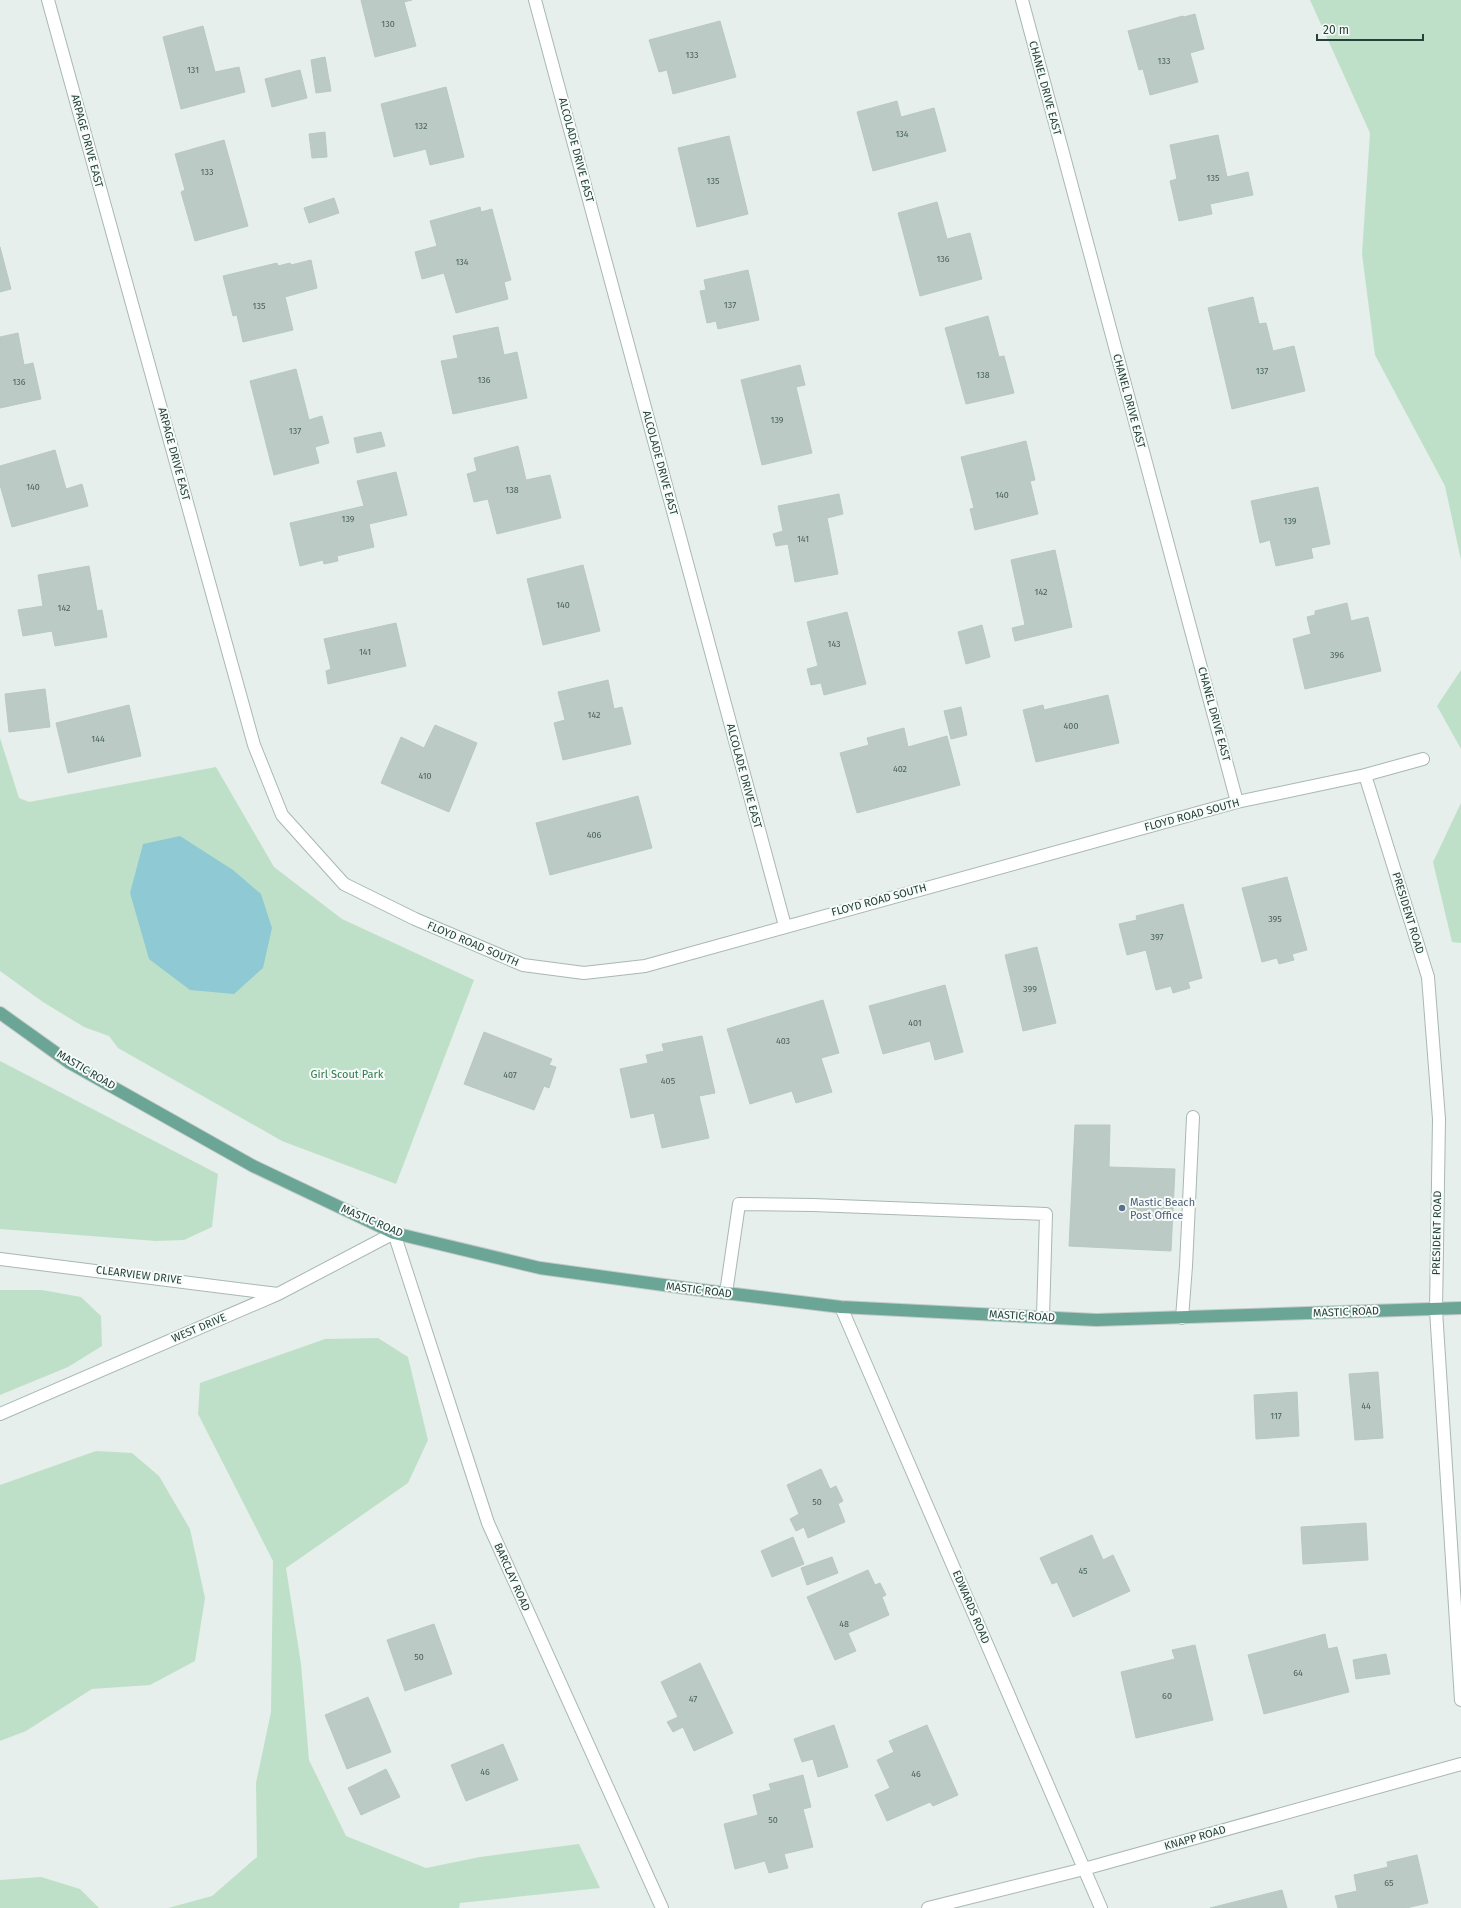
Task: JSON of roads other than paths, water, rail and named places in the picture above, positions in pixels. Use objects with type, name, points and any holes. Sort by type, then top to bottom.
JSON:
[{"type":"main road","name":"MASTIC ROAD","points":[[0,1013],[70,1063],[239,1158],[394,1233],[540,1268],[841,1307],[1096,1320],[1461,1308]]},
{"type":"street","name":"ARPAGE DRIVE EAST","points":[[48,0],[254,745],[282,815],[344,884]]},
{"type":"street","name":"ALCOLADE DRIVE EAST","points":[[535,0],[785,926]]},
{"type":"street","name":"CHANEL DRIVE EAST","points":[[1022,0],[1237,802]]},
{"type":"street","name":"FLOYD ROAD SOUTH","points":[[344,884],[415,919],[523,965],[584,973],[644,966],[1237,802],[1366,775],[1423,758]]},
{"type":"street","name":"PRESIDENT ROAD","points":[[1366,775],[1428,978],[1439,1119],[1436,1310],[1461,1700]]},
{"type":"street","points":[[1182,1318],[1193,1117]]},
{"type":"street","points":[[726,1293],[739,1204],[813,1205],[1046,1214],[1044,1317]]},
{"type":"street","name":"WEST DRIVE","points":[[0,1414],[278,1294],[394,1233]]},
{"type":"street","name":"BARCLAY ROAD","points":[[394,1233],[488,1524],[662,1908]]},
{"type":"street","name":"CLEARVIEW DRIVE","points":[[0,1258],[278,1294]]},
{"type":"street","name":"EDWARDS ROAD","points":[[841,1307],[1101,1908]]},
{"type":"street","name":"KNAPP ROAD","points":[[928,1908],[1084,1869],[1461,1764]]},
{"type":"water","points":[[180,836],[233,870],[261,894],[272,928],[263,968],[234,994],[190,990],[149,959],[130,893],[143,844]]},
{"type":"place","name":"Mastic Beach Post Office","points":[[1122,1208]]},
{"type":"park label","name":"Girl Scout Park","points":[[347,1074]]}]
